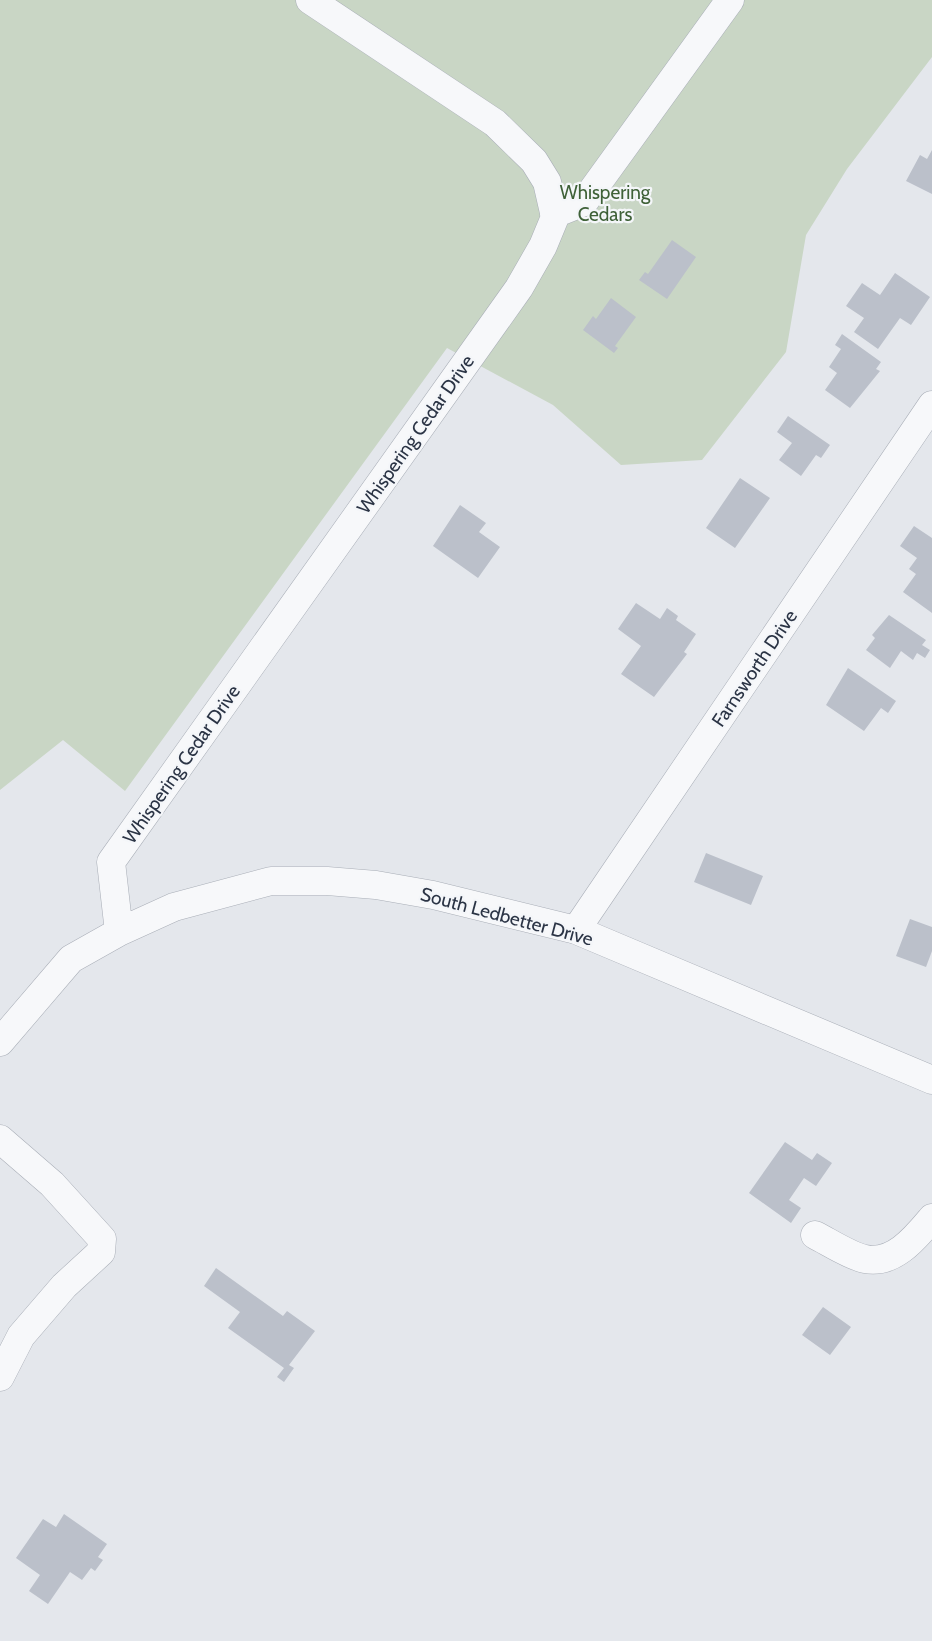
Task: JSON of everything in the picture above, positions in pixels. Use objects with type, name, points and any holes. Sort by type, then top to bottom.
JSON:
[{"type":"street","points":[[310,0],[494,122],[534,162],[547,182],[554,214],[584,202],[730,0]]},
{"type":"street","name":"Whispering Cedar Drive","points":[[119,932],[111,862],[519,288],[543,246],[554,214]]},
{"type":"street","name":"Farnsworth Drive","points":[[576,930],[932,405]]},
{"type":"street","name":"South Ledbetter Drive","points":[[0,1042],[71,959],[119,932],[174,907],[271,881],[376,885],[433,895],[576,930],[932,1080]]},
{"type":"street","points":[[0,1139],[52,1184],[102,1239],[101,1252],[64,1286],[21,1336],[0,1376]]},
{"type":"street","points":[[815,1235],[865,1259],[884,1258],[909,1244],[932,1218]]},
{"type":"green space","name":"Whispering Cedars","points":[[0,0],[932,0],[932,57],[847,169],[806,235],[786,352],[702,460],[621,465],[553,405],[447,348],[125,791],[63,740],[0,790]]},
{"type":"building","points":[[932,150],[932,194],[906,181],[920,155],[927,159]]},
{"type":"building","points":[[672,240],[696,257],[667,299],[639,280],[645,272],[648,274]]},
{"type":"building","points":[[895,273],[930,297],[911,325],[900,318],[878,349],[854,332],[864,318],[846,306],[862,283],[880,295]]},
{"type":"building","points":[[611,298],[636,317],[615,346],[618,348],[614,353],[583,330],[593,316],[596,319]]},
{"type":"building","points":[[842,334],[881,362],[876,369],[880,371],[850,408],[825,390],[837,373],[829,367],[841,349],[835,345]]},
{"type":"building","points":[[788,416],[830,445],[821,458],[816,455],[801,476],[779,460],[792,443],[777,432]]},
{"type":"building","points":[[740,478],[770,498],[735,548],[706,528]]},
{"type":"building","points":[[460,505],[486,523],[479,532],[500,547],[478,578],[433,546]]},
{"type":"building","points":[[914,526],[932,538],[932,613],[903,592],[916,574],[909,569],[917,558],[900,546]]},
{"type":"building","points":[[636,603],[660,619],[667,608],[678,616],[676,620],[696,634],[684,652],[687,654],[654,697],[621,674],[641,646],[618,629]]},
{"type":"building","points":[[889,615],[926,640],[922,645],[930,650],[925,658],[917,653],[913,660],[901,651],[890,668],[866,650],[875,638],[872,635]]},
{"type":"building","points":[[848,668],[896,701],[888,713],[881,708],[864,731],[826,705]]},
{"type":"building","points":[[706,853],[763,876],[751,905],[694,882]]},
{"type":"building","points":[[910,919],[932,927],[932,951],[926,967],[896,956]]},
{"type":"building","points":[[785,1142],[812,1160],[817,1153],[832,1163],[816,1186],[804,1178],[789,1200],[801,1208],[791,1223],[749,1193]]},
{"type":"building","points":[[216,1268],[283,1316],[287,1311],[315,1331],[289,1365],[294,1368],[284,1382],[277,1377],[284,1368],[228,1328],[240,1312],[204,1286]]},
{"type":"building","points":[[823,1307],[851,1327],[830,1355],[802,1335]]},
{"type":"building","points":[[64,1514],[107,1544],[98,1557],[103,1560],[95,1571],[91,1568],[82,1580],[70,1572],[48,1604],[29,1591],[40,1575],[16,1558],[43,1519],[56,1527]]}]
